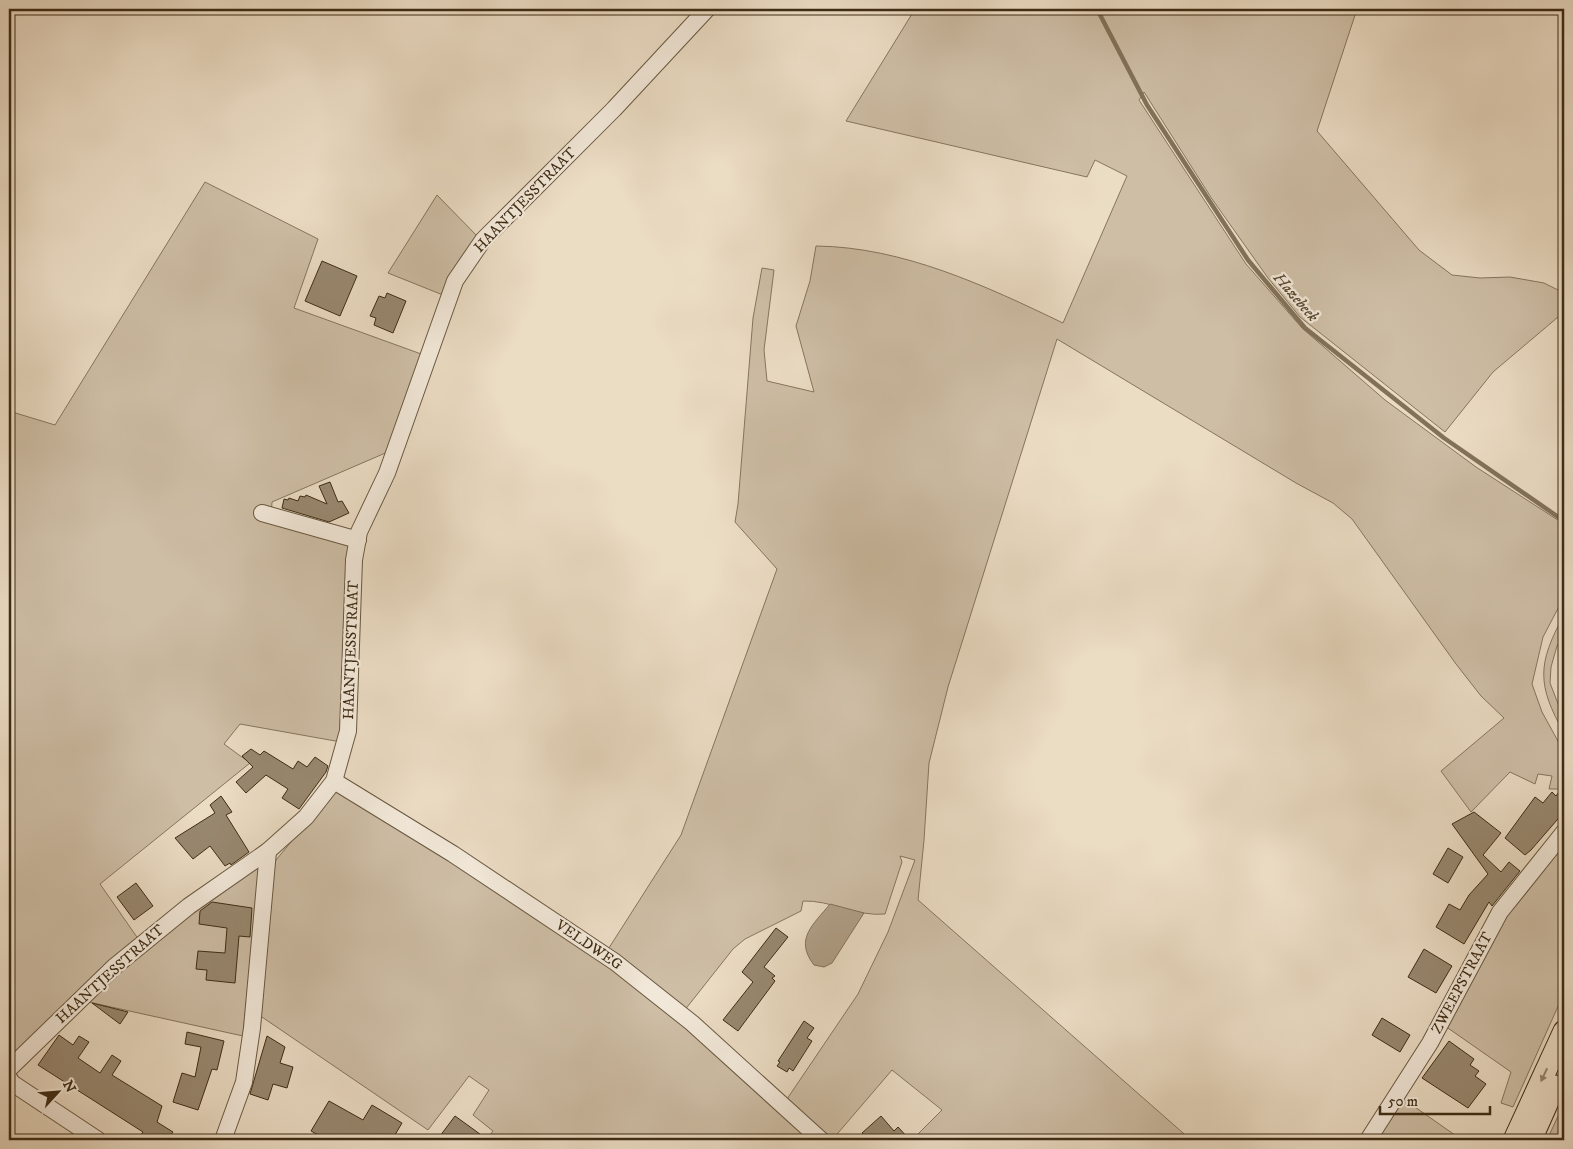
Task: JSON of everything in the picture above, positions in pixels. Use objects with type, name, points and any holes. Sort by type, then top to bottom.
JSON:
[{"type":"main road","points":[[1514,1140],[1564,1031]]},
{"type":"main road","points":[[1530,1140],[1564,1066]]},
{"type":"street","name":"HAANTJESSTRAAT","points":[[9,1070],[114,967],[189,906],[268,852],[306,816],[334,781],[348,731],[354,560],[358,540],[387,473],[455,281],[483,240],[614,109],[707,9]]},
{"type":"street","points":[[262,513],[358,540]]},
{"type":"street","name":"VELDWEG","points":[[334,781],[453,854],[615,962],[692,1023],[821,1140]]},
{"type":"street","name":"ZWEEPSTRAAT","points":[[1368,1140],[1430,1043],[1500,912],[1564,832]]},
{"type":"street","points":[[223,1140],[244,1082],[252,1028],[268,852]]},
{"type":"street","points":[[9,1078],[12,1083],[98,1140]]},
{"type":"shaded area","points":[[915,9],[1357,9],[1317,131],[1419,250],[1452,275],[1480,278],[1510,277],[1544,283],[1564,293],[1564,312],[1493,372],[1445,432],[1300,317],[1268,278],[1212,199],[1144,92],[1139,100],[1246,264],[1302,328],[1385,400],[1476,467],[1564,524],[1564,597],[1543,637],[1532,684],[1542,712],[1564,752],[1564,792],[1561,789],[1549,789],[1552,776],[1538,774],[1535,784],[1510,772],[1471,812],[1441,771],[1504,718],[1481,696],[1456,664],[1352,519],[1333,503],[1296,483],[1057,339],[948,687],[929,763],[918,900],[1191,1140],[912,1140],[942,1110],[892,1070],[832,1140],[827,1140],[787,1099],[858,994],[888,932],[915,860],[900,856],[902,862],[885,914],[864,913],[824,903],[803,901],[801,911],[745,939],[733,949],[684,1011],[607,951],[681,835],[777,569],[735,522],[753,318],[762,268],[774,270],[764,350],[767,381],[814,392],[796,326],[810,281],[816,246],[880,253],[912,261],[974,283],[1063,323],[1127,176],[1095,160],[1087,177],[846,121]]},
{"type":"shaded area","points":[[205,182],[318,239],[294,308],[424,355],[390,451],[272,502],[271,519],[351,543],[341,742],[240,724],[224,744],[250,763],[100,884],[139,940],[23,1048],[9,1055],[9,411],[55,425]]},
{"type":"shaded area","points":[[437,195],[480,239],[443,295],[388,273]]},
{"type":"shaded area","points":[[1564,615],[1564,634],[1557,646],[1551,667],[1550,683],[1564,719],[1564,733],[1549,701],[1544,674],[1549,647]]},
{"type":"shaded area","points":[[337,791],[569,935],[657,1002],[815,1140],[486,1140],[493,1131],[473,1115],[489,1090],[469,1076],[428,1130],[259,1015],[269,882],[276,860],[332,793]]},
{"type":"shaded area","points":[[1564,842],[1564,993],[1513,1107],[1501,1103],[1511,1072],[1445,1026],[1495,928]]},
{"type":"shaded area","points":[[258,865],[243,1036],[84,1001],[119,968]]},
{"type":"shaded area","points":[[830,904],[864,913],[832,963],[824,967],[814,965],[808,956],[806,940],[812,926]]},
{"type":"shaded area","points":[[1402,1098],[1462,1140],[1372,1140]]},
{"type":"shaded area","points":[[1564,1103],[1564,1140],[1547,1140]]},
{"type":"building","points":[[322,261],[357,276],[340,316],[305,301]]},
{"type":"building","points":[[387,293],[406,301],[393,333],[374,325],[376,318],[370,316],[379,296],[385,298]]},
{"type":"building","points":[[330,482],[338,502],[342,501],[349,513],[329,522],[282,508],[284,499],[288,500],[289,498],[298,501],[300,496],[305,497],[306,495],[327,504],[319,486]]},
{"type":"building","points":[[251,749],[260,755],[264,751],[293,769],[298,761],[307,767],[315,757],[328,766],[326,772],[299,809],[282,798],[288,789],[266,775],[246,793],[236,782],[253,767],[242,756]]},
{"type":"building","points":[[1564,785],[1564,812],[1525,855],[1505,838],[1535,797],[1543,803],[1552,792],[1556,796]]},
{"type":"building","points":[[221,796],[232,812],[226,815],[249,852],[231,865],[230,863],[225,866],[210,846],[193,859],[175,838],[215,813],[210,805]]},
{"type":"building","points":[[1474,812],[1501,833],[1483,855],[1501,872],[1509,862],[1520,871],[1492,906],[1489,902],[1464,944],[1436,927],[1449,904],[1460,910],[1469,895],[1488,874],[1452,824]]},
{"type":"building","points":[[1448,848],[1463,857],[1448,883],[1433,874]]},
{"type":"building","points":[[136,883],[153,906],[134,920],[117,897]]},
{"type":"building","points":[[212,902],[252,908],[250,937],[239,936],[235,983],[206,980],[207,970],[196,969],[198,951],[225,953],[227,928],[199,924],[200,911]]},
{"type":"building","points":[[776,928],[788,937],[764,967],[775,976],[772,978],[775,981],[738,1031],[723,1020],[753,982],[742,972]]},
{"type":"building","points":[[1424,949],[1452,966],[1436,993],[1408,977]]},
{"type":"building","points":[[92,1003],[128,1012],[120,1024]]},
{"type":"building","points":[[1382,1018],[1410,1035],[1400,1052],[1372,1035]]},
{"type":"building","points":[[804,1021],[814,1028],[807,1038],[812,1041],[793,1071],[789,1068],[787,1072],[777,1066],[780,1062],[778,1061]]},
{"type":"building","points":[[187,1032],[224,1041],[217,1070],[212,1069],[198,1110],[173,1102],[182,1073],[195,1077],[201,1047],[185,1044]]},
{"type":"building","points":[[59,1035],[73,1045],[79,1036],[89,1042],[78,1058],[100,1073],[112,1055],[121,1061],[112,1075],[162,1106],[157,1122],[173,1132],[167,1140],[137,1140],[143,1132],[38,1065]]},
{"type":"building","points":[[267,1036],[285,1047],[280,1063],[293,1067],[287,1088],[273,1084],[268,1100],[250,1094]]},
{"type":"building","points":[[1449,1041],[1474,1059],[1470,1065],[1479,1071],[1475,1076],[1486,1084],[1468,1108],[1422,1078]]},
{"type":"building","points":[[329,1101],[363,1120],[372,1105],[402,1123],[392,1140],[327,1140],[311,1131]]},
{"type":"building","points":[[455,1116],[473,1129],[488,1140],[437,1140]]},
{"type":"building","points":[[881,1116],[894,1131],[898,1127],[910,1140],[869,1140],[862,1133]]},
{"type":"waterway","name":"Hazebeek","points":[[1097,9],[1147,105],[1248,260],[1305,328],[1444,438],[1564,521]]}]
